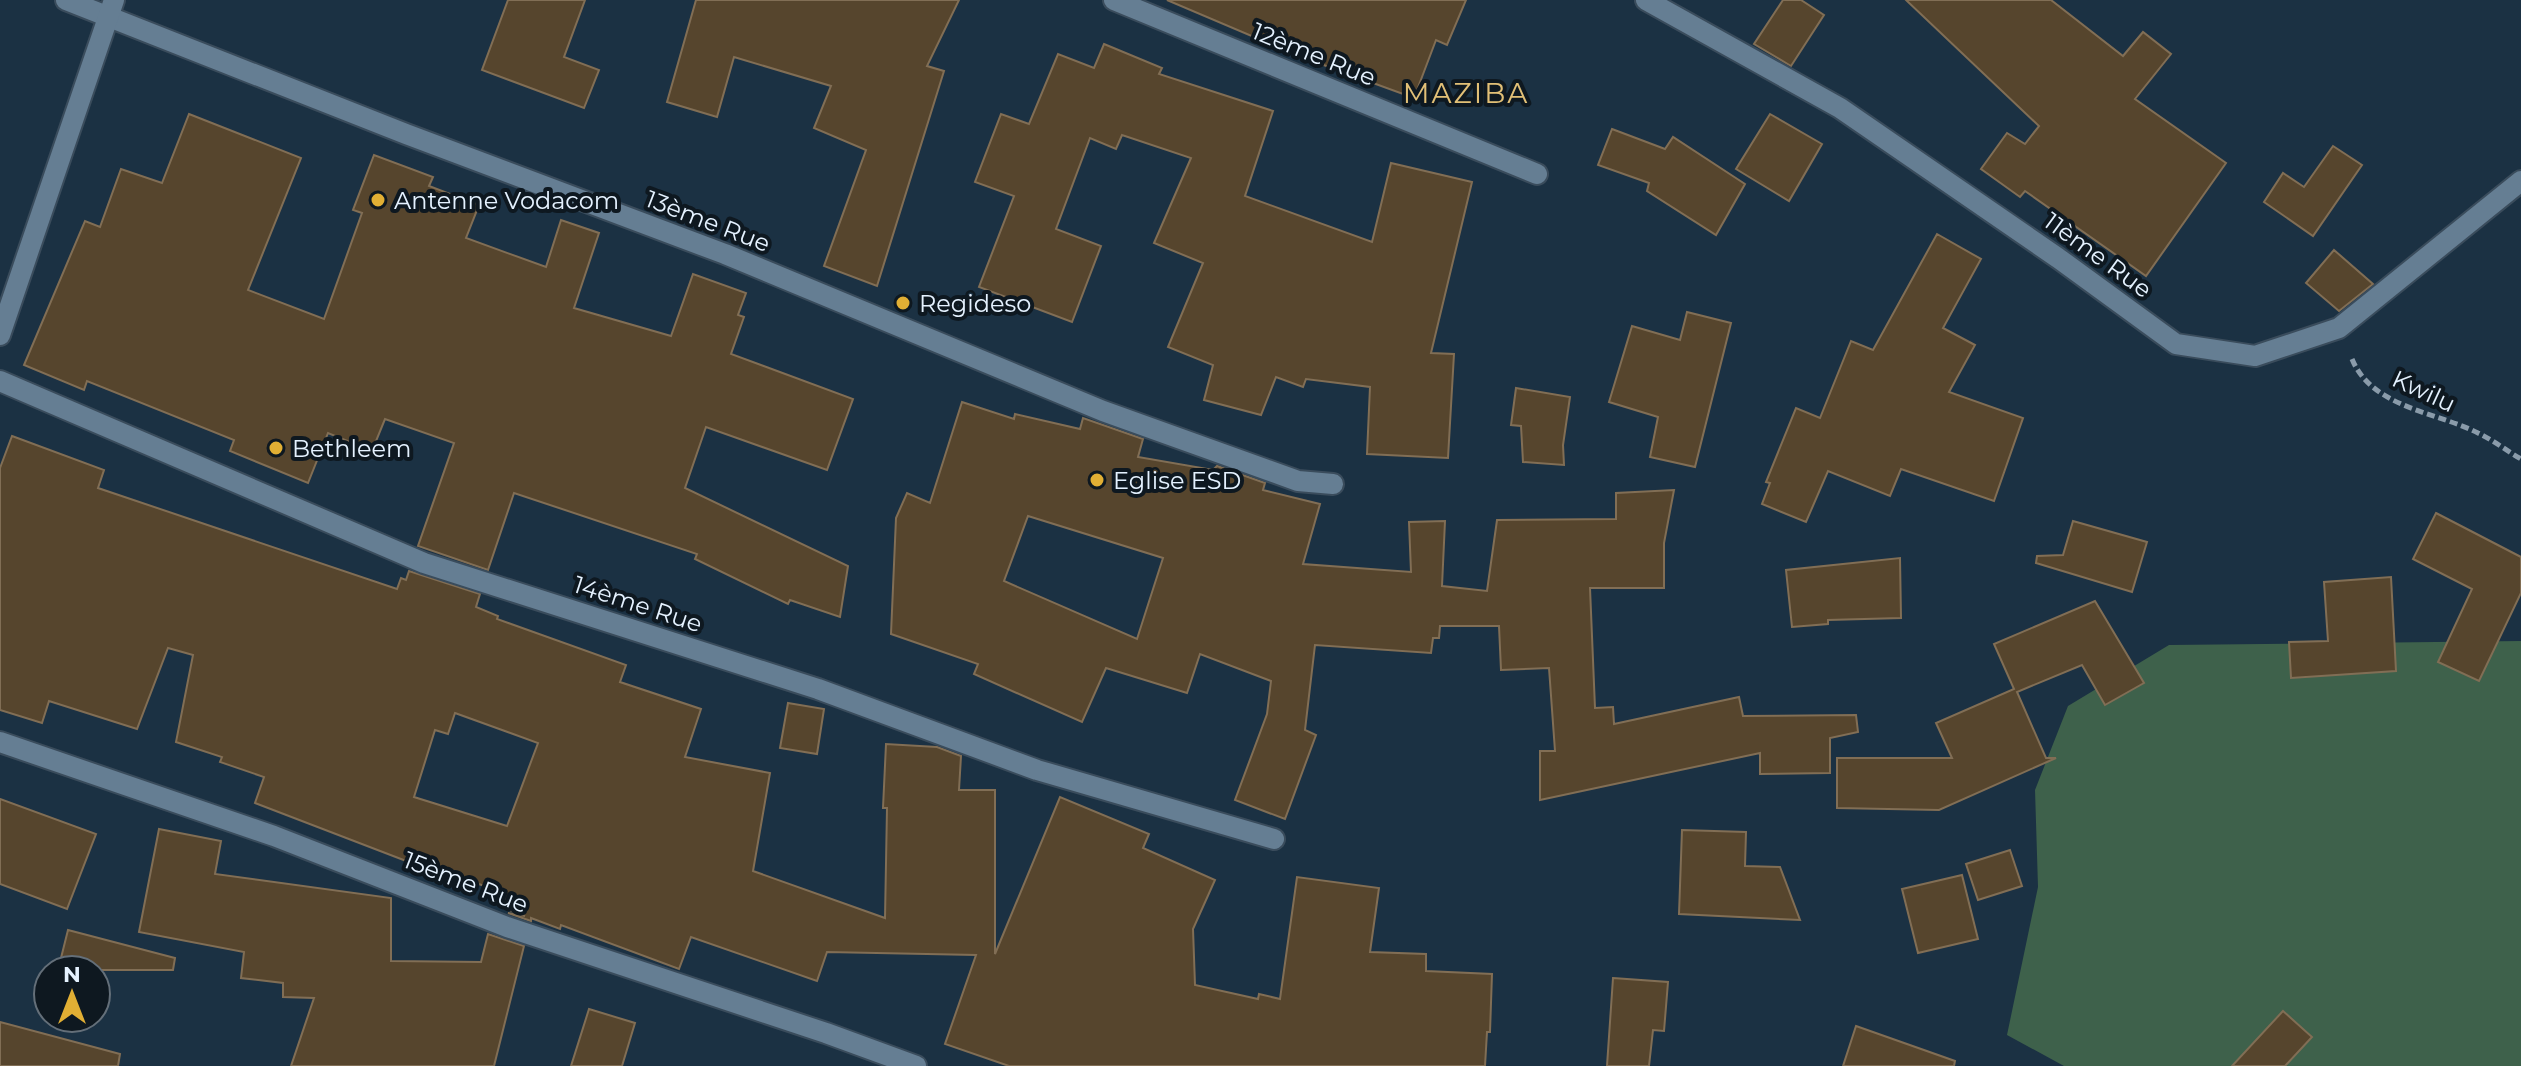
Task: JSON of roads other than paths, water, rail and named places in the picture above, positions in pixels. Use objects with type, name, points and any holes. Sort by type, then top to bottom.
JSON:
[{"type":"street","name":"13ème Rue","points":[[66,0],[111,8],[406,134],[725,254],[1103,411],[1287,477],[1333,484]]},
{"type":"street","name":"12ème Rue","points":[[1114,0],[1537,174]]},
{"type":"street","name":"11ème Rue","points":[[1646,0],[1840,108],[2176,344],[2255,356],[2339,328],[2521,181]]},
{"type":"street","points":[[0,335],[111,8]]},
{"type":"street","name":"14ème Rue","points":[[0,381],[424,563],[818,689],[1037,770],[1274,839]]},
{"type":"street","name":"15ème Rue","points":[[0,742],[274,836],[507,927],[916,1066]]},
{"type":"place","name":"Antenne Vodacom","points":[[378,200]]},
{"type":"place","name":"Regideso","points":[[903,303]]},
{"type":"place","name":"Bethleem","points":[[276,448]]},
{"type":"place","name":"Eglise ESD","points":[[1097,480]]},
{"type":"district","name":"MAZIBA","points":[[1466,93]]}]
